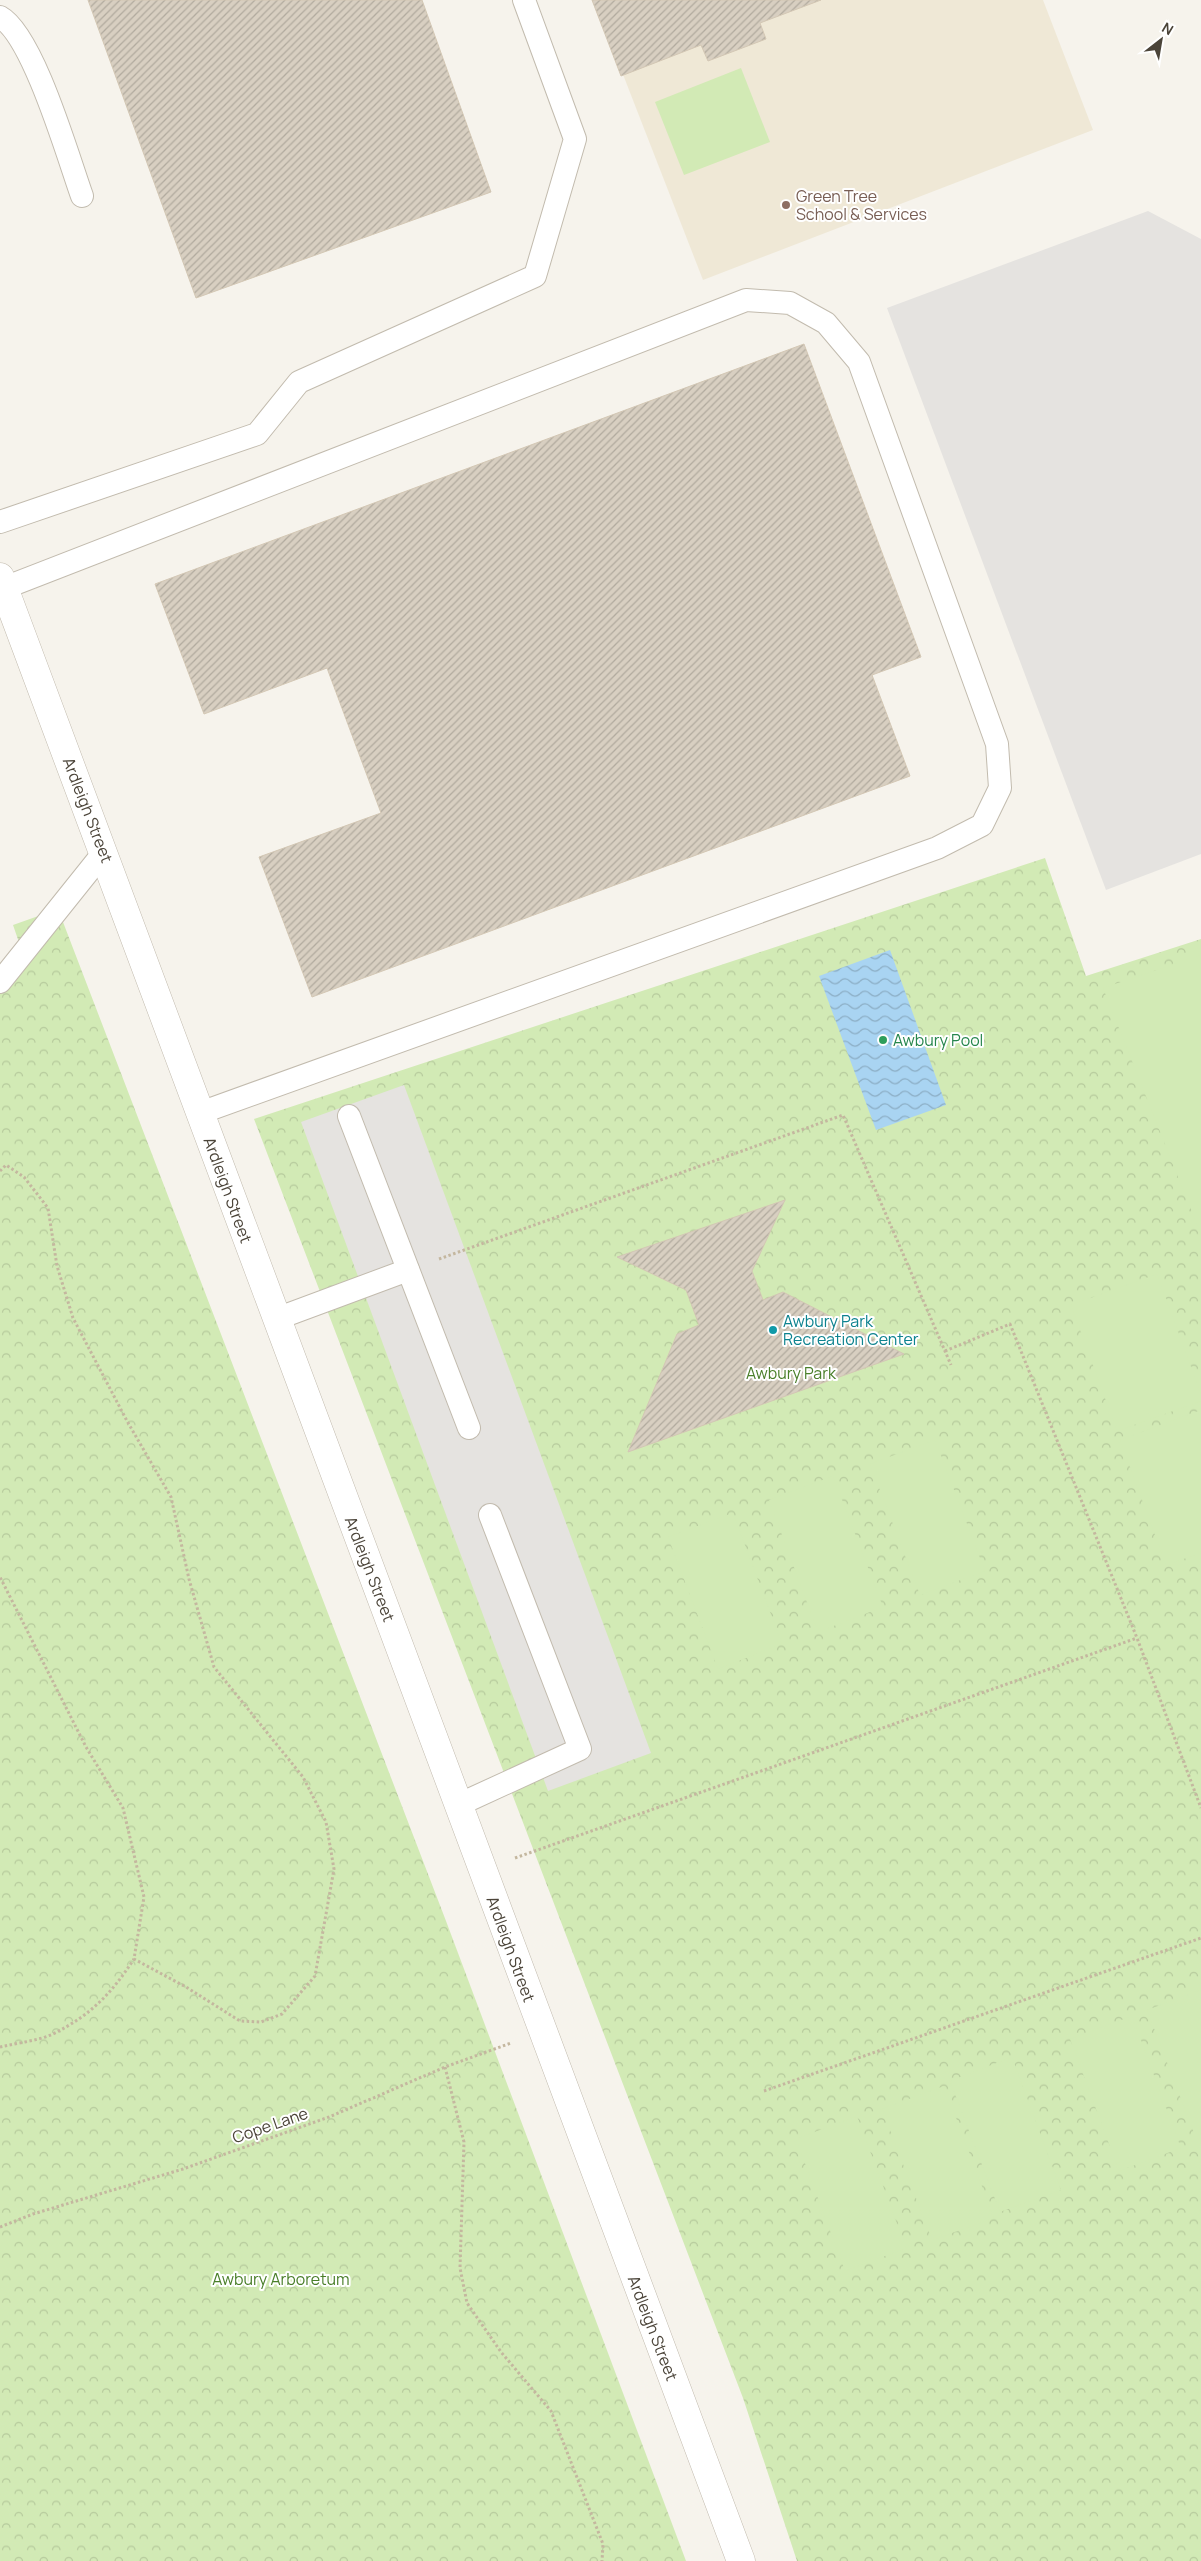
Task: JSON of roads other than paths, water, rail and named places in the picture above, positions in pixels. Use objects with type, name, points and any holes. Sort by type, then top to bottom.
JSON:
[{"type":"street","name":"Ardleigh Street","points":[[2,582],[741,2561]]},
{"type":"lane","points":[[0,522],[257,434],[299,382],[535,276],[575,139],[524,0]]},
{"type":"lane","points":[[0,17],[8,22],[37,70],[82,196]]},
{"type":"lane","points":[[2,582],[746,300],[790,303],[826,323],[859,362],[997,744],[1000,788],[982,825],[937,848],[200,1113]]},
{"type":"lane","points":[[0,982],[104,852]]},
{"type":"lane","points":[[348,1116],[469,1428]]},
{"type":"lane","points":[[276,1319],[408,1270]]},
{"type":"lane","points":[[458,1805],[580,1748],[490,1516]]},
{"type":"water","name":"Awbury Pool","points":[[890,950],[946,1105],[876,1130],[819,976]]},
{"type":"place","name":"Green Tree School & Services","points":[[786,205]]},
{"type":"place","name":"Awbury Pool","points":[[883,1040]]},
{"type":"place","name":"Awbury Park Recreation Center","points":[[773,1330]]},
{"type":"park label","name":"Awbury Park","points":[[791,1373]]},
{"type":"park label","name":"Awbury Arboretum","points":[[281,2279]]}]
